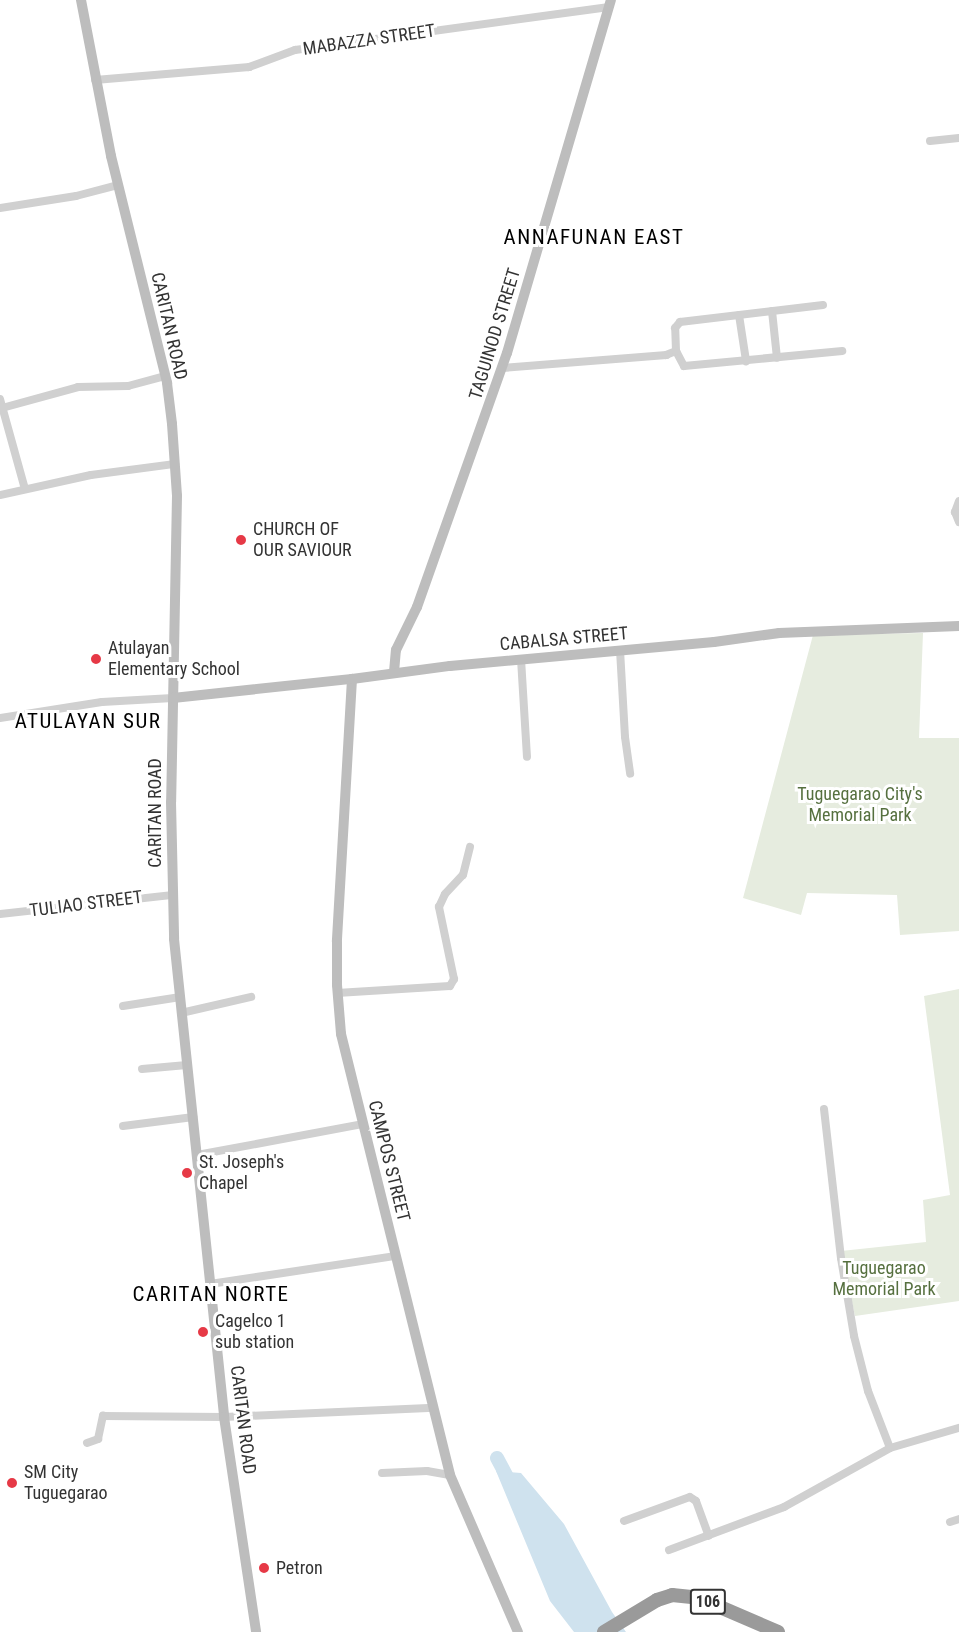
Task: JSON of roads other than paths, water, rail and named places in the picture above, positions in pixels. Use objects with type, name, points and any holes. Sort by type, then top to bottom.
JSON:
[{"type":"highway","name":"106","points":[[604,1632],[657,1600],[672,1595],[699,1598],[778,1632]]},
{"type":"street","name":"CARITAN ROAD","points":[[81,0],[95,80],[118,185],[165,376],[175,464],[177,496],[171,895],[181,1013],[224,1417],[256,1632]]},
{"type":"street","name":"MABAZZA STREET","points":[[95,80],[231,69],[266,63],[295,50],[610,3]]},
{"type":"street","name":"TAGUINOD STREET","points":[[394,672],[396,650],[417,607],[502,368],[610,3]]},
{"type":"street","points":[[930,141],[959,138]]},
{"type":"street","points":[[0,208],[76,196],[118,185]]},
{"type":"street","points":[[823,305],[678,323],[675,328],[676,351],[683,366],[842,351]]},
{"type":"street","points":[[772,311],[777,358]]},
{"type":"street","points":[[739,315],[746,361]]},
{"type":"street","points":[[502,368],[666,355],[676,351]]},
{"type":"street","points":[[2,408],[78,387],[128,386],[165,376]]},
{"type":"street","points":[[0,399],[25,489]]},
{"type":"street","points":[[0,495],[91,475],[175,464]]},
{"type":"street","points":[[959,501],[955,512],[959,522]]},
{"type":"street","name":"CABALSA STREET","points":[[173,698],[352,679],[394,672],[779,633],[959,626]]},
{"type":"street","points":[[620,650],[625,737],[630,774]]},
{"type":"street","points":[[521,659],[527,756]]},
{"type":"street","name":"CAMPOS STREET","points":[[352,679],[337,942],[337,993],[341,1034],[450,1475],[518,1632]]},
{"type":"street","points":[[0,718],[102,702],[173,698]]},
{"type":"street","points":[[337,993],[450,986],[454,979],[439,907],[445,894],[463,875],[470,847]]},
{"type":"street","name":"TULIAO STREET","points":[[0,914],[171,895]]},
{"type":"street","points":[[123,1006],[180,997]]},
{"type":"street","points":[[181,1013],[251,997]]},
{"type":"street","points":[[142,1069],[187,1065]]},
{"type":"street","points":[[824,1109],[841,1258],[854,1336],[868,1391],[890,1448]]},
{"type":"street","points":[[123,1126],[193,1117]]},
{"type":"street","points":[[197,1155],[362,1124]]},
{"type":"street","points":[[210,1284],[396,1256]]},
{"type":"street","points":[[87,1443],[98,1439],[103,1416],[224,1417],[434,1408]]},
{"type":"street","points":[[669,1550],[803,1498],[890,1448],[959,1428]]},
{"type":"street","points":[[382,1473],[427,1470],[450,1475]]},
{"type":"street","points":[[624,1521],[690,1497],[696,1501],[709,1536]]},
{"type":"water","points":[[496,1471],[521,1473],[564,1524],[612,1612],[626,1632],[574,1632],[550,1601]]},
{"type":"waterway","points":[[497,1458],[513,1488]]},
{"type":"place","name":"CHURCH OF OUR SAVIOUR","points":[[241,540]]},
{"type":"place","name":"Atulayan Elementary School","points":[[96,659]]},
{"type":"place","name":"St. Joseph's Chapel","points":[[187,1173]]},
{"type":"place","name":"Cagelco 1 sub station","points":[[203,1332]]},
{"type":"place","name":"SM City Tuguegarao","points":[[12,1483]]},
{"type":"place","name":"Petron","points":[[264,1568]]},
{"type":"district","name":"ANNAFUNAN EAST","points":[[594,237]]},
{"type":"district","name":"ATULAYAN SUR","points":[[88,721]]},
{"type":"district","name":"CARITAN NORTE","points":[[211,1294]]},
{"type":"park label","name":"Tuguegarao City's Memorial Park","points":[[860,805]]},
{"type":"park label","name":"Tuguegarao Memorial Park","points":[[884,1279]]}]
